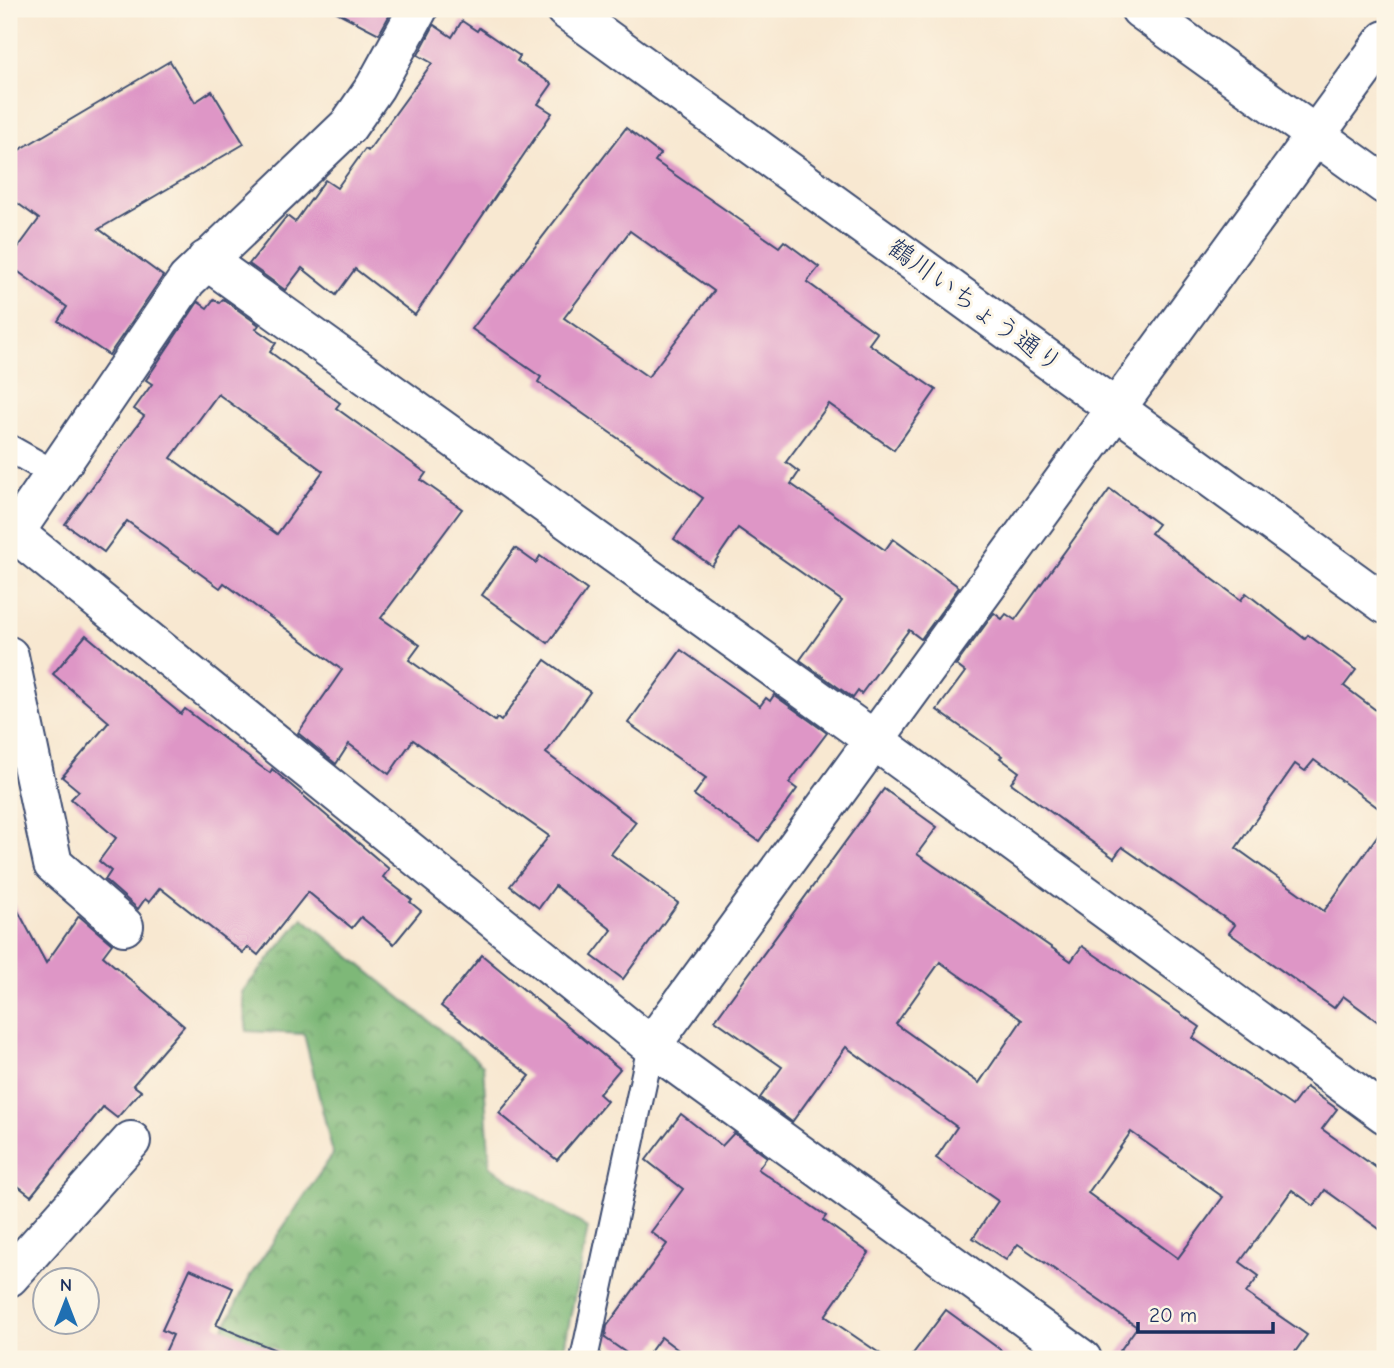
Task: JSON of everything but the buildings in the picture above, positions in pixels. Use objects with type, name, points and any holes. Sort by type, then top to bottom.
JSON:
[{"type":"street","points":[[418,9],[376,87],[348,126],[187,280],[12,537],[651,1046],[1082,1359]]},
{"type":"street","name":"鶴川いちょう通り","points":[[565,9],[1385,604]]},
{"type":"street","points":[[1140,9],[1385,185]]},
{"type":"street","points":[[651,1046],[1385,40]]},
{"type":"street","points":[[206,260],[874,740],[1385,1114]]},
{"type":"street","points":[[9,656],[16,730],[53,864],[124,926]]},
{"type":"street","points":[[11,1270],[131,1141]]},
{"type":"lane","points":[[9,448],[55,474]]},
{"type":"lane","points":[[583,1359],[651,1046]]},
{"type":"green space","points":[[303,918],[483,1065],[490,1167],[588,1228],[562,1359],[208,1359],[252,1273],[333,1154],[304,1034],[247,1031],[242,992]]}]
